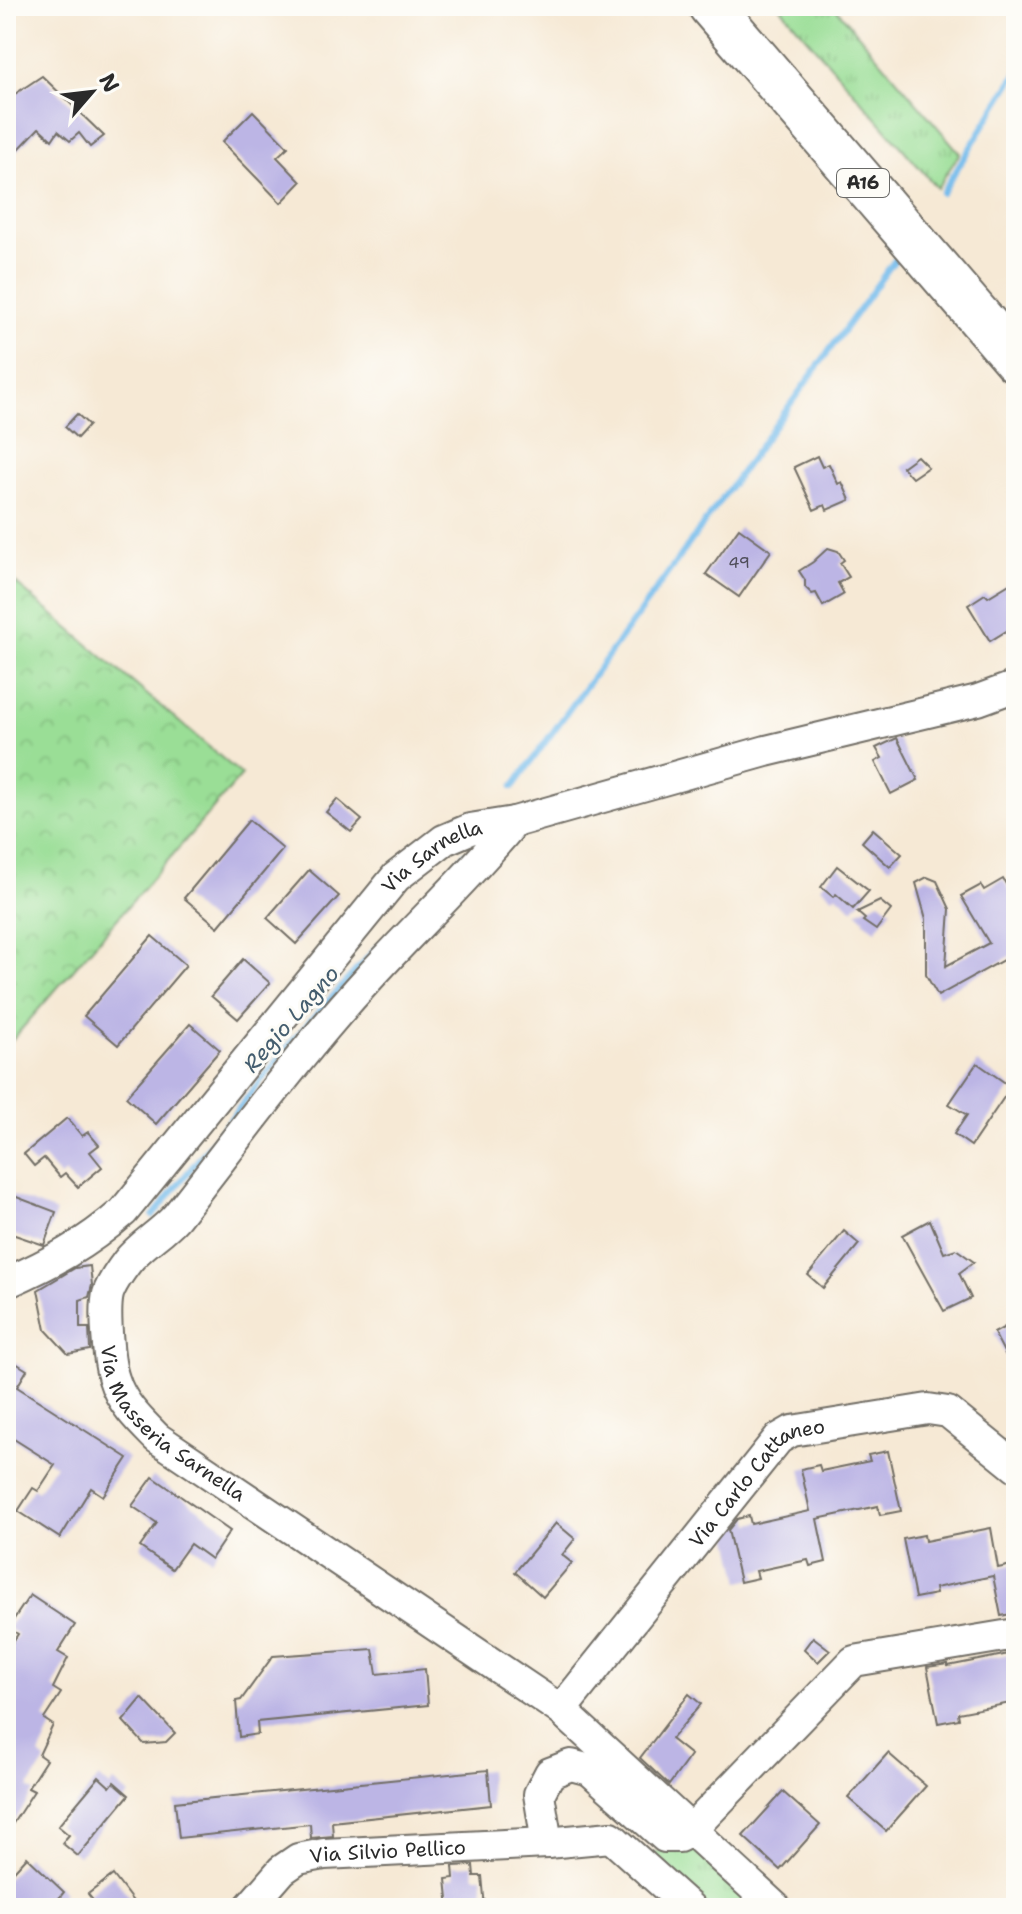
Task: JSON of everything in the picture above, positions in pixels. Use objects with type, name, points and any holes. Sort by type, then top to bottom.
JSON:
[{"type":"highway","name":"A16","points":[[711,6],[1016,360]]},
{"type":"highway","name":"A16","points":[[746,6],[1016,319]]},
{"type":"street","name":"Via Sarnella","points":[[6,1283],[93,1238],[123,1212],[396,877],[444,840],[470,829],[514,822],[766,751],[978,700],[1016,686]]},
{"type":"street","name":"Via Masseria Sarnella","points":[[514,822],[368,979],[301,1057],[176,1217],[126,1263],[108,1293],[109,1359],[114,1381],[133,1414],[157,1438],[561,1710],[776,1908]]},
{"type":"street","points":[[123,1212],[150,1238]]},
{"type":"street","name":"Via Carlo Cattaneo","points":[[561,1710],[778,1439],[792,1431],[928,1409],[948,1412],[1016,1467]]},
{"type":"street","points":[[547,1843],[539,1794],[550,1773],[571,1765],[590,1770],[665,1837],[679,1837],[691,1830],[854,1661],[1016,1634]]},
{"type":"street","name":"Via Silvio Pellico","points":[[249,1908],[282,1870],[298,1859],[324,1854],[611,1837],[690,1908]]},
{"type":"green space","points":[[779,6],[834,6],[960,153],[937,188]]},
{"type":"green space","points":[[6,575],[242,775],[6,1047]]},
{"type":"green space","points":[[693,1843],[765,1908],[708,1908],[650,1854]]},
{"type":"building","points":[[42,76],[104,136],[90,147],[79,133],[70,141],[58,131],[52,140],[39,128],[6,158],[6,100]]},
{"type":"building","points":[[253,111],[288,147],[277,157],[301,182],[281,203],[222,142]]},
{"type":"building","points":[[77,414],[89,425],[77,438],[65,427]]},
{"type":"building","points":[[817,456],[822,467],[829,464],[850,500],[827,510],[825,505],[814,510],[794,467]]},
{"type":"building","points":[[917,456],[928,467],[912,478],[902,467]]},
{"type":"building","points":[[739,528],[771,551],[739,597],[706,574]]},
{"type":"building","points":[[828,548],[838,551],[844,560],[840,563],[849,577],[838,583],[844,594],[823,606],[816,593],[812,594],[805,587],[805,580],[799,571]]},
{"type":"building","points":[[1016,580],[1016,625],[990,641],[968,605]]},
{"type":"building","points":[[897,738],[918,780],[891,794],[875,762],[882,758],[876,748]]},
{"type":"building","points":[[337,799],[362,820],[351,832],[326,812]]},
{"type":"building","points":[[249,820],[283,849],[218,927],[184,898]]},
{"type":"building","points":[[873,829],[902,854],[890,867],[862,842]]},
{"type":"building","points":[[837,866],[869,891],[853,909],[836,894],[833,897],[821,887]]},
{"type":"building","points":[[309,870],[339,896],[296,944],[267,918]]},
{"type":"building","points":[[927,877],[937,881],[950,909],[946,966],[989,943],[961,896],[981,885],[984,890],[1003,879],[1016,901],[1016,953],[938,996],[926,975],[926,919],[916,883]]},
{"type":"building","points":[[880,901],[891,910],[876,930],[863,921],[865,919],[857,912]]},
{"type":"building","points":[[152,936],[186,965],[118,1045],[84,1016]]},
{"type":"building","points":[[243,959],[270,983],[238,1019],[211,996]]},
{"type":"building","points":[[190,1024],[220,1050],[156,1124],[126,1097]]},
{"type":"building","points":[[977,1063],[1011,1087],[971,1146],[954,1134],[967,1115],[949,1104]]},
{"type":"building","points":[[67,1118],[82,1136],[88,1132],[99,1145],[90,1152],[102,1167],[78,1187],[65,1173],[60,1177],[44,1158],[34,1166],[24,1154]]},
{"type":"building","points":[[6,1193],[56,1212],[44,1245],[6,1232]]},
{"type":"building","points":[[930,1220],[944,1253],[956,1249],[974,1262],[959,1273],[971,1298],[944,1311],[902,1235]]},
{"type":"building","points":[[844,1231],[859,1244],[823,1288],[808,1275]]},
{"type":"building","points":[[90,1266],[92,1285],[89,1297],[80,1300],[80,1328],[89,1328],[90,1350],[68,1354],[46,1330],[38,1290],[75,1268]]},
{"type":"building","points":[[1016,1321],[1016,1375],[994,1333]]},
{"type":"building","points":[[6,1357],[27,1370],[17,1387],[128,1458],[103,1496],[91,1488],[60,1538],[18,1511],[33,1488],[38,1491],[55,1465],[6,1434]]},
{"type":"building","points":[[888,1451],[901,1511],[880,1515],[878,1506],[817,1519],[826,1562],[810,1566],[808,1560],[756,1571],[758,1578],[740,1582],[728,1530],[737,1519],[749,1516],[751,1524],[810,1511],[801,1469],[819,1465],[821,1471],[870,1461],[868,1455]]},
{"type":"building","points":[[153,1477],[230,1531],[211,1559],[190,1544],[172,1569],[140,1547],[157,1523],[132,1506]]},
{"type":"building","points":[[556,1523],[575,1539],[562,1555],[572,1563],[543,1597],[515,1572]]},
{"type":"building","points":[[991,1528],[998,1568],[1016,1564],[1016,1613],[1001,1616],[993,1576],[935,1588],[936,1594],[915,1598],[903,1539],[924,1535],[925,1541]]},
{"type":"building","points":[[30,1595],[75,1625],[58,1652],[68,1658],[53,1688],[61,1693],[44,1719],[53,1725],[39,1755],[46,1760],[28,1788],[34,1791],[6,1834],[6,1652],[18,1634],[8,1628]]},
{"type":"building","points":[[813,1637],[830,1650],[818,1662],[804,1649]]},
{"type":"building","points":[[373,1649],[377,1674],[425,1669],[428,1705],[257,1722],[258,1734],[239,1737],[236,1701],[241,1700],[273,1656]]},
{"type":"building","points":[[1014,1653],[1016,1702],[958,1713],[959,1719],[938,1723],[927,1667]]},
{"type":"building","points":[[689,1694],[701,1704],[671,1739],[691,1755],[669,1785],[640,1758]]},
{"type":"building","points":[[142,1698],[175,1733],[166,1742],[144,1744],[123,1721]]},
{"type":"building","points":[[888,1753],[926,1786],[886,1831],[848,1798]]},
{"type":"building","points":[[488,1770],[491,1805],[332,1822],[333,1836],[311,1838],[310,1824],[179,1838],[175,1802]]},
{"type":"building","points":[[99,1777],[110,1787],[114,1782],[129,1795],[78,1856],[62,1843],[69,1835],[58,1826]]},
{"type":"building","points":[[783,1792],[820,1825],[780,1870],[743,1836]]},
{"type":"building","points":[[27,1857],[64,1892],[51,1908],[6,1908],[6,1880]]},
{"type":"building","points":[[473,1865],[474,1876],[482,1876],[485,1908],[449,1908],[446,1879],[454,1878],[453,1866]]},
{"type":"building","points":[[113,1875],[138,1908],[99,1908],[88,1894]]},
{"type":"waterway","name":"Regio Lagno","points":[[942,193],[1016,74]]},
{"type":"waterway","points":[[513,787],[897,257]]},
{"type":"waterway","name":"Regio Lagno","points":[[416,907],[465,854]]},
{"type":"waterway","name":"Regio Lagno","points":[[153,1216],[294,1039],[377,947]]}]
